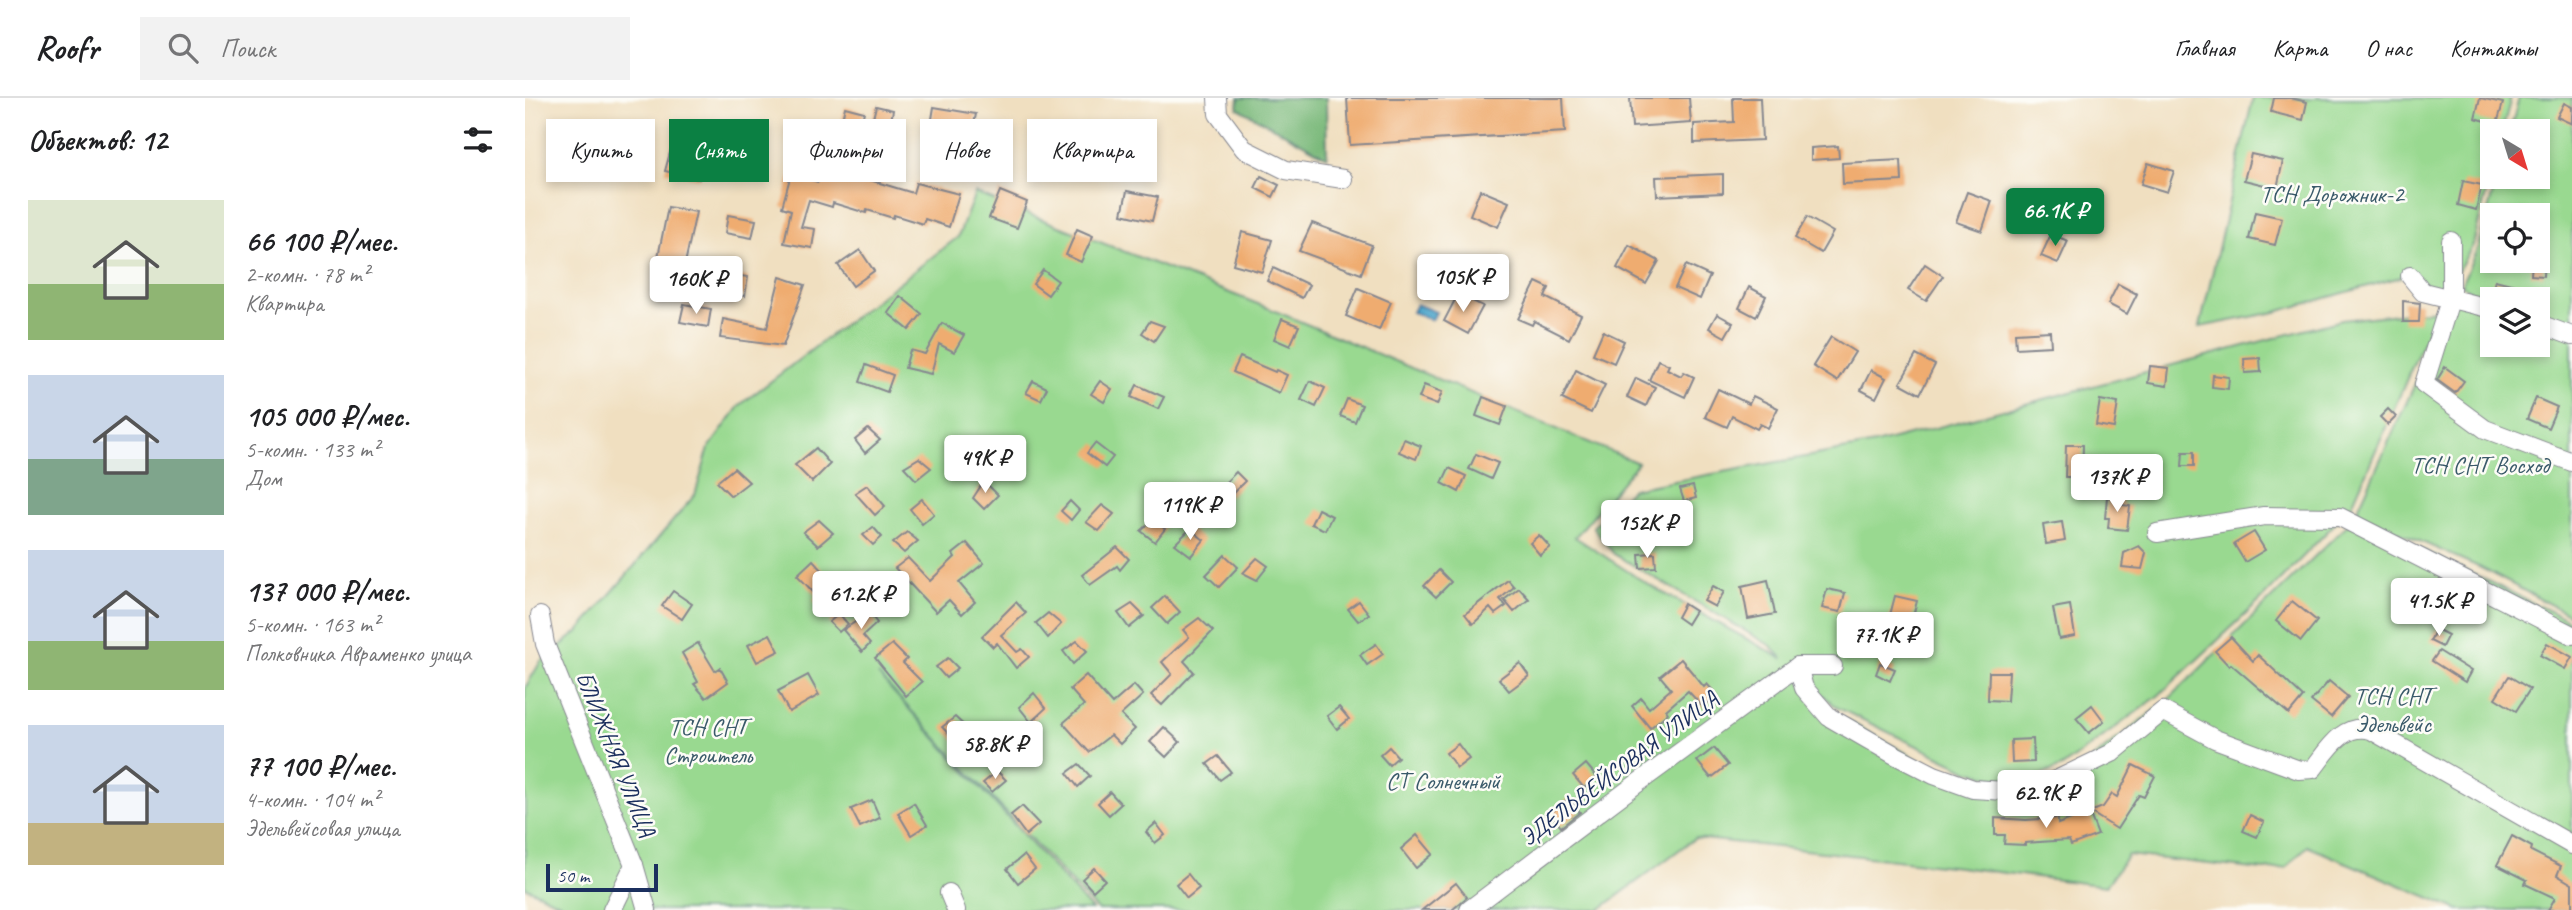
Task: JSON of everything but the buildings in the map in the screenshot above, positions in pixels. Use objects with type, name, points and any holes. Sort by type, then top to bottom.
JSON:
[{"type":"street","points":[[1217,98],[1219,114],[1244,149],[1286,170],[1343,179]]},
{"type":"street","points":[[2451,241],[2451,297],[2424,384],[2485,429],[2572,462]]},
{"type":"street","points":[[2410,276],[2423,292],[2480,305]]},
{"type":"street","points":[[2550,328],[2572,336]]},
{"type":"street","points":[[2157,533],[2264,516],[2340,517],[2572,635]]},
{"type":"street","name":"БЛИЖНЯЯ УЛИЦА","points":[[540,617],[545,644],[634,865],[647,910]]},
{"type":"street","points":[[1833,666],[1798,666],[1804,688],[1829,717],[1903,760],[1973,789],[2022,792],[2056,780],[2112,753],[2163,710],[2215,739],[2299,770],[2313,769],[2340,736],[2355,728],[2363,728],[2371,730],[2572,845]]},
{"type":"street","name":"ЭДЕЛЬВЕЙСОВАЯ УЛИЦА","points":[[1469,910],[1798,666]]},
{"type":"street","points":[[611,910],[634,865]]},
{"type":"street","points":[[949,893],[956,910]]},
{"type":"green space","points":[[1239,98],[1326,98],[1327,157],[1238,108]]},
{"type":"green space","name":"ТСН Дорожник-2","points":[[2253,98],[2511,98],[2505,119],[2480,119],[2480,189],[2487,189],[2484,203],[2480,203],[2480,217],[2473,245],[2445,292],[2423,288],[2415,273],[2276,312],[2200,327]]},
{"type":"green space","points":[[2519,98],[2572,98],[2572,329],[2550,321],[2550,287],[2480,287],[2480,297],[2461,285],[2480,240],[2480,273],[2550,273],[2550,203],[2490,203],[2494,189],[2550,189],[2550,119],[2513,119]]},
{"type":"green space","points":[[975,193],[1268,308],[1638,463],[1575,537],[1649,585],[1783,659],[1771,646],[1614,554],[1593,527],[1632,489],[1875,444],[2342,320],[2437,310],[2351,507],[2261,600],[2158,696],[2062,767],[2016,784],[1969,771],[1836,707],[1805,678],[1830,711],[1926,764],[2037,802],[2170,698],[2355,517],[2572,622],[2572,910],[2459,910],[2307,846],[2286,868],[2263,870],[2128,855],[2106,886],[1695,838],[1599,910],[1097,910],[878,675],[1092,910],[574,910],[525,887],[525,688],[541,661],[578,632],[695,495],[709,448],[740,405],[958,237]]},
{"type":"green space","name":"ТСН СНТ Восход","points":[[2457,292],[2480,301],[2480,357],[2550,357],[2550,328],[2572,336],[2572,616],[2481,568],[2356,513]]},
{"type":"water","points":[[1416,304],[1436,312],[1432,320],[1412,312]]},
{"type":"park label","name":"ТСН СНТ Эдельвейс","points":[[2393,710]]},
{"type":"park label","name":"ТСН СНТ Строитель","points":[[708,741]]},
{"type":"park label","name":"СТ Солнечный","points":[[1443,781]]}]
